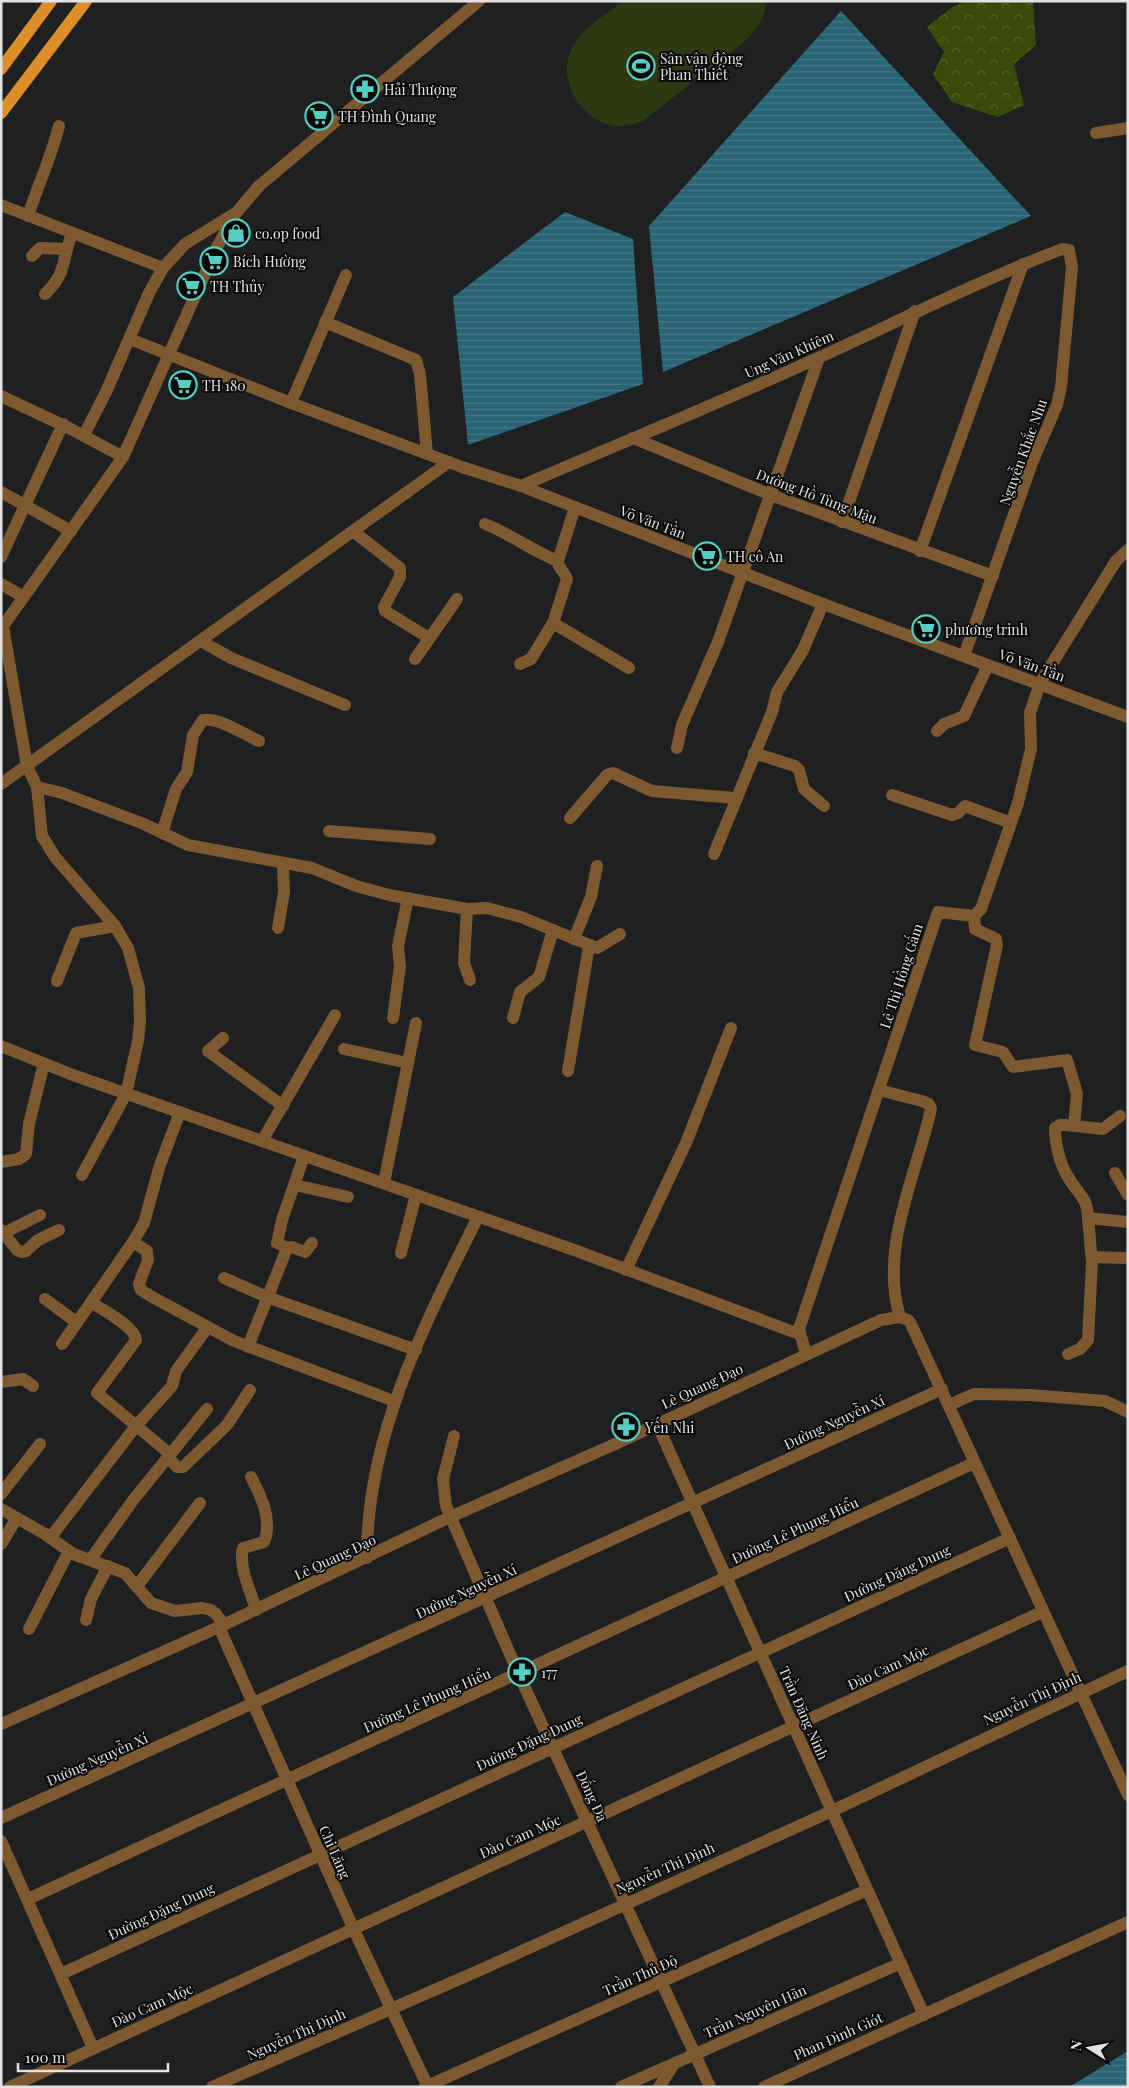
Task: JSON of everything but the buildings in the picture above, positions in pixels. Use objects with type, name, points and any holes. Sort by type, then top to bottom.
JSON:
[{"type":"main road","points":[[1,68],[51,1]]},
{"type":"main road","points":[[1,113],[86,1]]},
{"type":"street","points":[[82,1175],[126,1094],[138,1041],[139,997],[137,979],[128,948],[115,926],[45,843],[40,831],[37,787],[28,766],[2,628],[123,457],[203,276],[236,213],[259,186],[480,1]]},
{"type":"street","points":[[28,216],[42,175],[50,160],[58,126]]},
{"type":"street","points":[[1096,133],[1128,128]]},
{"type":"street","points":[[1,205],[163,268]]},
{"type":"street","points":[[84,435],[163,268],[185,244],[236,213]]},
{"type":"street","points":[[45,294],[62,275],[66,250],[72,234]]},
{"type":"street","points":[[32,256],[40,248],[66,250]]},
{"type":"street","name":"Ung Văn Khiêm","points":[[521,486],[818,358],[1022,264],[1062,249],[1069,250]]},
{"type":"street","name":"Nguyễn Khắc Nhu","points":[[964,656],[1032,463],[1059,396],[1072,267],[1069,250]]},
{"type":"street","points":[[920,551],[1022,264]]},
{"type":"street","points":[[291,403],[346,275]]},
{"type":"street","points":[[842,522],[915,312]]},
{"type":"street","points":[[325,322],[416,360],[420,374],[427,454]]},
{"type":"street","name":"Võ Văn Tần","points":[[130,339],[291,403],[449,462],[521,486],[823,604],[1128,717]]},
{"type":"street","points":[[677,748],[682,725],[718,642],[771,496],[818,358]]},
{"type":"street","points":[[1,396],[63,424],[123,457]]},
{"type":"street","points":[[1,557],[63,424]]},
{"type":"street","name":"Đường Hồ Tùng Mậu","points":[[633,438],[771,496],[993,576]]},
{"type":"street","points":[[1,784],[449,462]]},
{"type":"street","points":[[1,492],[71,531]]},
{"type":"street","points":[[520,664],[532,660],[553,623],[567,579],[566,574],[560,570],[558,561],[575,507]]},
{"type":"street","points":[[485,524],[503,531],[538,553],[558,561]]},
{"type":"street","points":[[353,531],[400,568],[400,577],[384,607],[385,611],[429,638]]},
{"type":"street","points":[[1074,1126],[1077,1094],[1067,1060],[1013,1067],[1003,1052],[975,1045],[997,945],[996,939],[976,928],[974,916],[983,905],[1011,822],[1031,749],[1030,713],[1040,683],[1116,560],[1128,550]]},
{"type":"street","points":[[1,584],[24,597]]},
{"type":"street","points":[[415,659],[457,599]]},
{"type":"street","points":[[714,854],[777,692],[803,650],[823,604]]},
{"type":"street","points":[[553,623],[629,668]]},
{"type":"street","points":[[201,641],[231,658],[345,705]]},
{"type":"street","points":[[937,731],[944,724],[964,716],[988,664]]},
{"type":"street","points":[[162,833],[176,789],[187,772],[193,736],[202,720],[209,719],[220,723],[259,741]]},
{"type":"street","points":[[754,754],[794,766],[799,770],[804,789],[824,806]]},
{"type":"street","points":[[570,818],[607,775],[613,773],[652,790],[735,798]]},
{"type":"street","points":[[37,787],[62,793],[188,845],[312,868],[371,891],[467,909],[487,908],[520,917],[597,948],[620,934]]},
{"type":"street","points":[[892,795],[952,815],[958,814],[966,806],[1011,822]]},
{"type":"street","points":[[329,831],[430,839]]},
{"type":"street","points":[[278,928],[284,892],[283,864]]},
{"type":"street","points":[[574,939],[590,902],[597,866]]},
{"type":"street","points":[[393,1018],[400,966],[398,946],[408,898]]},
{"type":"street","points":[[467,909],[464,964],[470,980]]},
{"type":"street","name":"Lê Thị Hồng Gấm","points":[[798,1334],[938,912],[974,916]]},
{"type":"street","points":[[57,981],[76,933],[115,926]]},
{"type":"street","points":[[514,1018],[520,992],[539,977],[553,930]]},
{"type":"street","points":[[568,1071],[589,946]]},
{"type":"street","points":[[262,1141],[335,1015]]},
{"type":"street","points":[[384,1184],[416,1023]]},
{"type":"street","points":[[626,1270],[686,1143],[731,1028]]},
{"type":"street","points":[[223,1038],[208,1051],[283,1106]]},
{"type":"street","points":[[1,1046],[126,1094],[478,1217],[798,1334],[806,1354]]},
{"type":"street","points":[[344,1049],[408,1063]]},
{"type":"street","points":[[1,1162],[19,1159],[26,1154],[29,1124],[44,1064]]},
{"type":"street","points":[[879,1090],[922,1101],[929,1104],[930,1109],[896,1238],[893,1295],[900,1317],[908,1320],[911,1324],[949,1404],[974,1464],[1010,1538],[1042,1612],[1128,1795]]},
{"type":"street","points":[[62,1344],[133,1242],[144,1223],[160,1165],[180,1112]]},
{"type":"street","points":[[1068,1354],[1080,1349],[1088,1340],[1092,1257],[1086,1201],[1067,1176],[1055,1137],[1055,1128],[1060,1125],[1103,1129],[1120,1116]]},
{"type":"street","points":[[304,1156],[277,1243],[287,1248],[292,1247],[305,1252],[312,1242]]},
{"type":"street","points":[[1115,1173],[1128,1195]]},
{"type":"street","points":[[295,1185],[348,1197]]},
{"type":"street","points":[[401,1253],[416,1195]]},
{"type":"street","points":[[40,1215],[2,1232],[17,1250],[21,1252],[26,1251],[38,1240],[59,1230]]},
{"type":"street","points":[[367,1558],[367,1528],[371,1504],[394,1401],[437,1300],[478,1217]]},
{"type":"street","points":[[1088,1218],[1128,1222]]},
{"type":"street","points":[[133,1242],[145,1248],[149,1255],[139,1288],[207,1328],[248,1347],[394,1401]]},
{"type":"street","points":[[248,1347],[287,1248]]},
{"type":"street","points":[[1092,1257],[1128,1258]]},
{"type":"street","points":[[224,1278],[268,1297],[416,1350]]},
{"type":"street","points":[[45,1299],[76,1322]]},
{"type":"street","points":[[91,1302],[128,1327],[136,1336],[134,1346],[97,1393],[170,1456],[177,1468],[183,1467],[227,1424],[250,1390]]},
{"type":"street","name":"Lê Quang Đạo","points":[[1,1724],[256,1610],[450,1517],[881,1320],[900,1317]]},
{"type":"street","points":[[50,1538],[136,1426],[172,1386],[176,1371],[207,1328]]},
{"type":"street","points":[[1,1382],[23,1378],[33,1386]]},
{"type":"street","name":"Đường Nguyễn Xí","points":[[1,1818],[253,1705],[942,1389]]},
{"type":"street","points":[[949,1404],[974,1394],[1030,1395],[1105,1401],[1128,1412]]},
{"type":"street","points":[[90,1560],[134,1499],[207,1409]]},
{"type":"street","name":"Trần Đăng Ninh","points":[[656,1424],[924,2015]]},
{"type":"street","name":"Đống Đa","points":[[454,1436],[443,1479],[443,1493],[450,1517],[518,1675],[626,1903],[710,2087]]},
{"type":"street","points":[[1,1494],[40,1444]]},
{"type":"street","name":"Đường Lê Phụng Hiểu","points":[[28,1899],[974,1464]]},
{"type":"street","points":[[251,1478],[261,1495],[266,1522],[264,1542],[243,1548],[241,1554],[256,1610]]},
{"type":"street","points":[[137,1586],[200,1503]]},
{"type":"street","points":[[1,1509],[69,1551],[125,1573],[151,1603],[175,1611],[202,1608],[210,1610],[216,1614],[221,1626]]},
{"type":"street","points":[[1,1544],[17,1518]]},
{"type":"street","name":"Đường Đặng Dung","points":[[61,1974],[1010,1538]]},
{"type":"street","points":[[29,1629],[69,1551]]},
{"type":"street","points":[[86,1620],[91,1599],[108,1566]]},
{"type":"street","name":"Đào Cam Mộc","points":[[10,2087],[794,1728],[1042,1612]]},
{"type":"street","name":"Chi Lăng","points":[[221,1626],[253,1705],[354,1930],[427,2086]]},
{"type":"street","name":"Nguyễn Thị Định","points":[[212,2087],[832,1810],[1128,1671]]},
{"type":"street","points":[[1,1841],[93,2048]]},
{"type":"street","name":"Trần Thủ Độ","points":[[427,2086],[867,1890]]},
{"type":"street","name":"Phan Đình Giót","points":[[764,2087],[1128,1922]]},
{"type":"street","name":"Trần Nguyên Hãn","points":[[621,2087],[901,1963]]},
{"type":"street","points":[[659,2087],[674,2063]]},
{"type":"green space","name":"Sân vận động Phan Thiết","points":[[623,1],[766,1],[766,7],[759,24],[744,42],[643,121],[631,125],[618,126],[599,121],[582,107],[570,88],[567,66],[569,55],[578,39],[592,25]]},
{"type":"green space","points":[[966,1],[1033,2],[1036,45],[1014,64],[1024,105],[998,117],[952,102],[933,74],[944,52],[927,27],[951,8]]},
{"type":"water","points":[[841,11],[1031,216],[663,372],[649,226]]},
{"type":"water","points":[[565,212],[633,239],[643,384],[468,445],[453,297]]},
{"type":"water","points":[[1128,2051],[1128,2087],[1069,2087]]},
{"type":"place","name":"Sân vận động Phan Thiết","points":[[641,66]]},
{"type":"place","name":"Hải Thượng","points":[[365,89]]},
{"type":"place","name":"TH Đình Quang","points":[[319,116]]},
{"type":"place","name":"co.op food","points":[[236,233]]},
{"type":"place","name":"Bích Hường","points":[[214,261]]},
{"type":"place","name":"TH Thủy","points":[[191,286]]},
{"type":"place","name":"TH 180","points":[[183,385]]},
{"type":"place","name":"TH cô An","points":[[707,556]]},
{"type":"place","name":"phương trinh","points":[[926,629]]},
{"type":"place","name":"Yến Nhi","points":[[626,1427]]},
{"type":"place","name":"177","points":[[522,1672]]}]
